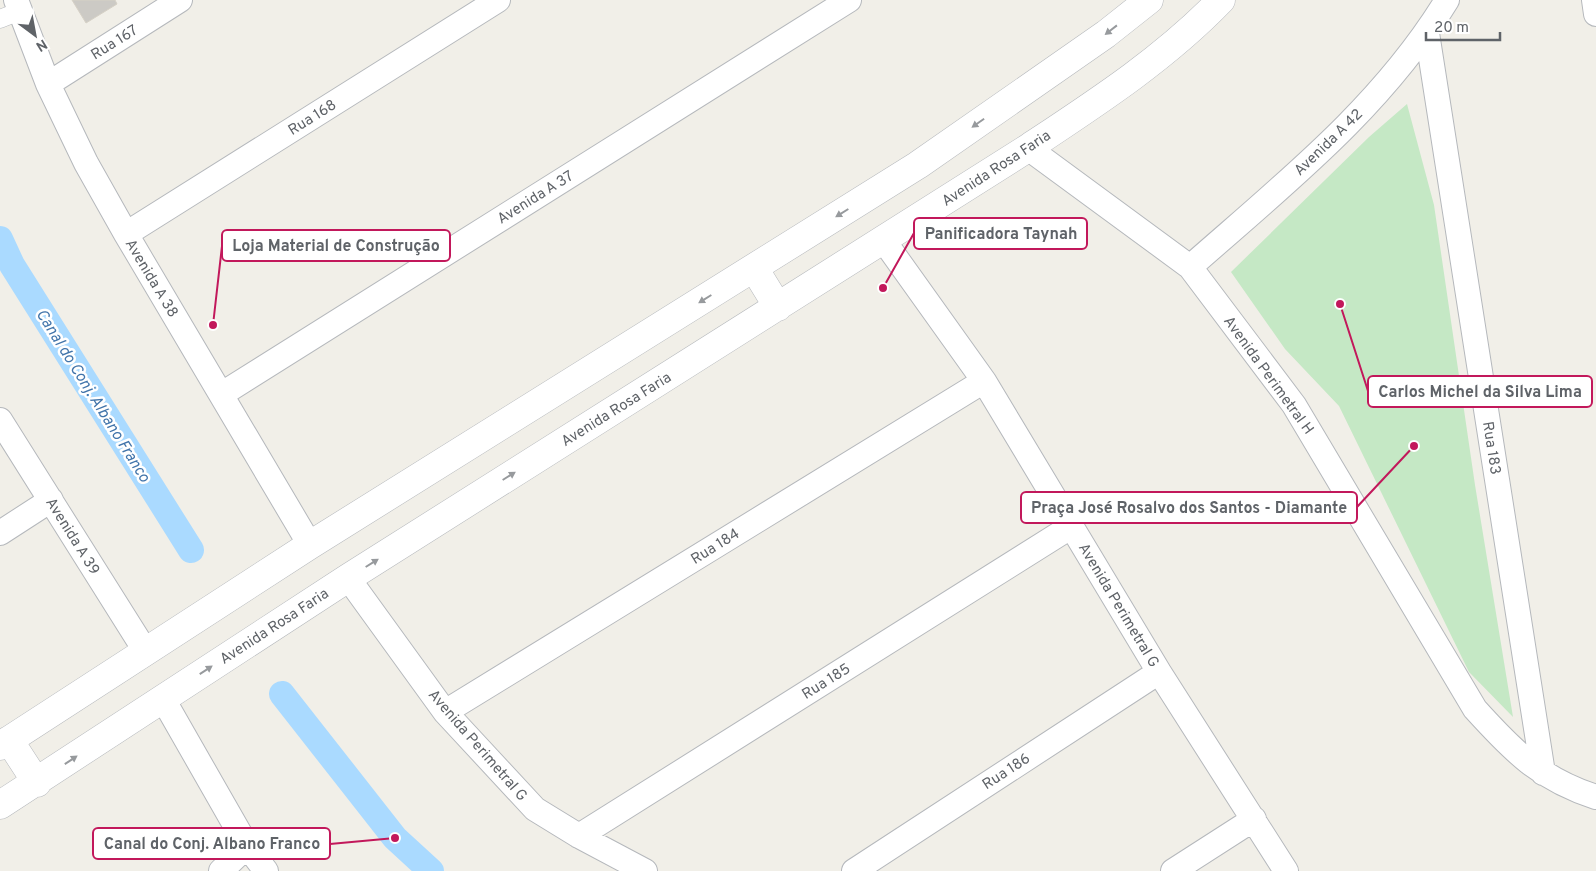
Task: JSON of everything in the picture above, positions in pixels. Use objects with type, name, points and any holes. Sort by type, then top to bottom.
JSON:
[{"type":"street","name":"Rua 167","points":[[48,84],[180,0]]},
{"type":"street","name":"Rua 168","points":[[126,234],[498,0]]},
{"type":"street","name":"Avenida A 37","points":[[222,394],[849,0]]},
{"type":"street","points":[[36,782],[5,743],[310,544],[918,165],[1106,34],[1150,0]]},
{"type":"street","name":"Avenida Rosa Faria","points":[[0,805],[348,578],[884,241],[1028,148],[1130,80],[1189,33],[1221,0]]},
{"type":"street","name":"Avenida A 42","points":[[1190,267],[1326,148],[1377,94],[1426,33],[1446,0]]},
{"type":"street","points":[[1594,0],[1596,14]]},
{"type":"street","name":"Avenida A 38","points":[[12,10],[86,163],[126,234],[310,544]]},
{"type":"street","name":"Rua 183","points":[[1426,33],[1543,773]]},
{"type":"street","name":"Avenida Perimetral H","points":[[1028,148],[1190,267],[1294,405],[1476,709],[1514,751],[1543,773],[1596,797]]},
{"type":"street","name":"Avenida Perimetral G","points":[[884,241],[984,380],[1159,672],[1286,871]]},
{"type":"street","points":[[754,268],[778,307]]},
{"type":"street","name":"Rua 184","points":[[445,712],[984,380]]},
{"type":"street","name":"Avenida A 39","points":[[0,420],[146,652]]},
{"type":"street","points":[[0,533],[51,500]]},
{"type":"street","name":"Rua 185","points":[[579,836],[1072,526]]},
{"type":"street","name":"Avenida Perimetral G","points":[[348,578],[445,712],[534,809],[579,836],[645,871]]},
{"type":"street","name":"Rua 186","points":[[854,871],[1159,672]]},
{"type":"street","points":[[163,699],[247,846],[266,871]]},
{"type":"street","points":[[1173,871],[1254,819]]},
{"type":"street","points":[[221,871],[247,846]]},
{"type":"green space","points":[[1407,104],[1434,205],[1475,485],[1513,717],[1469,672],[1339,406],[1285,349],[1231,272],[1369,137]]},
{"type":"building","points":[[72,0],[115,0],[117,4],[86,23]]},
{"type":"waterway","name":"Canal do Conj. Albano Franco","points":[[0,239],[12,265],[191,550]]},
{"type":"waterway","name":"Canal do Conj. Albano Franco","points":[[282,694],[395,838],[431,871]]},
{"type":"place","name":"Panificadora Taynah","points":[[883,288]]},
{"type":"place","name":"Carlos Michel da Silva Lima","points":[[1340,304]]},
{"type":"place","name":"Loja Material de Construção","points":[[213,325]]},
{"type":"place","name":"Praça José Rosalvo dos Santos - Diamante","points":[[1414,446]]},
{"type":"place","name":"Canal do Conj. Albano Franco","points":[[395,838]]}]
